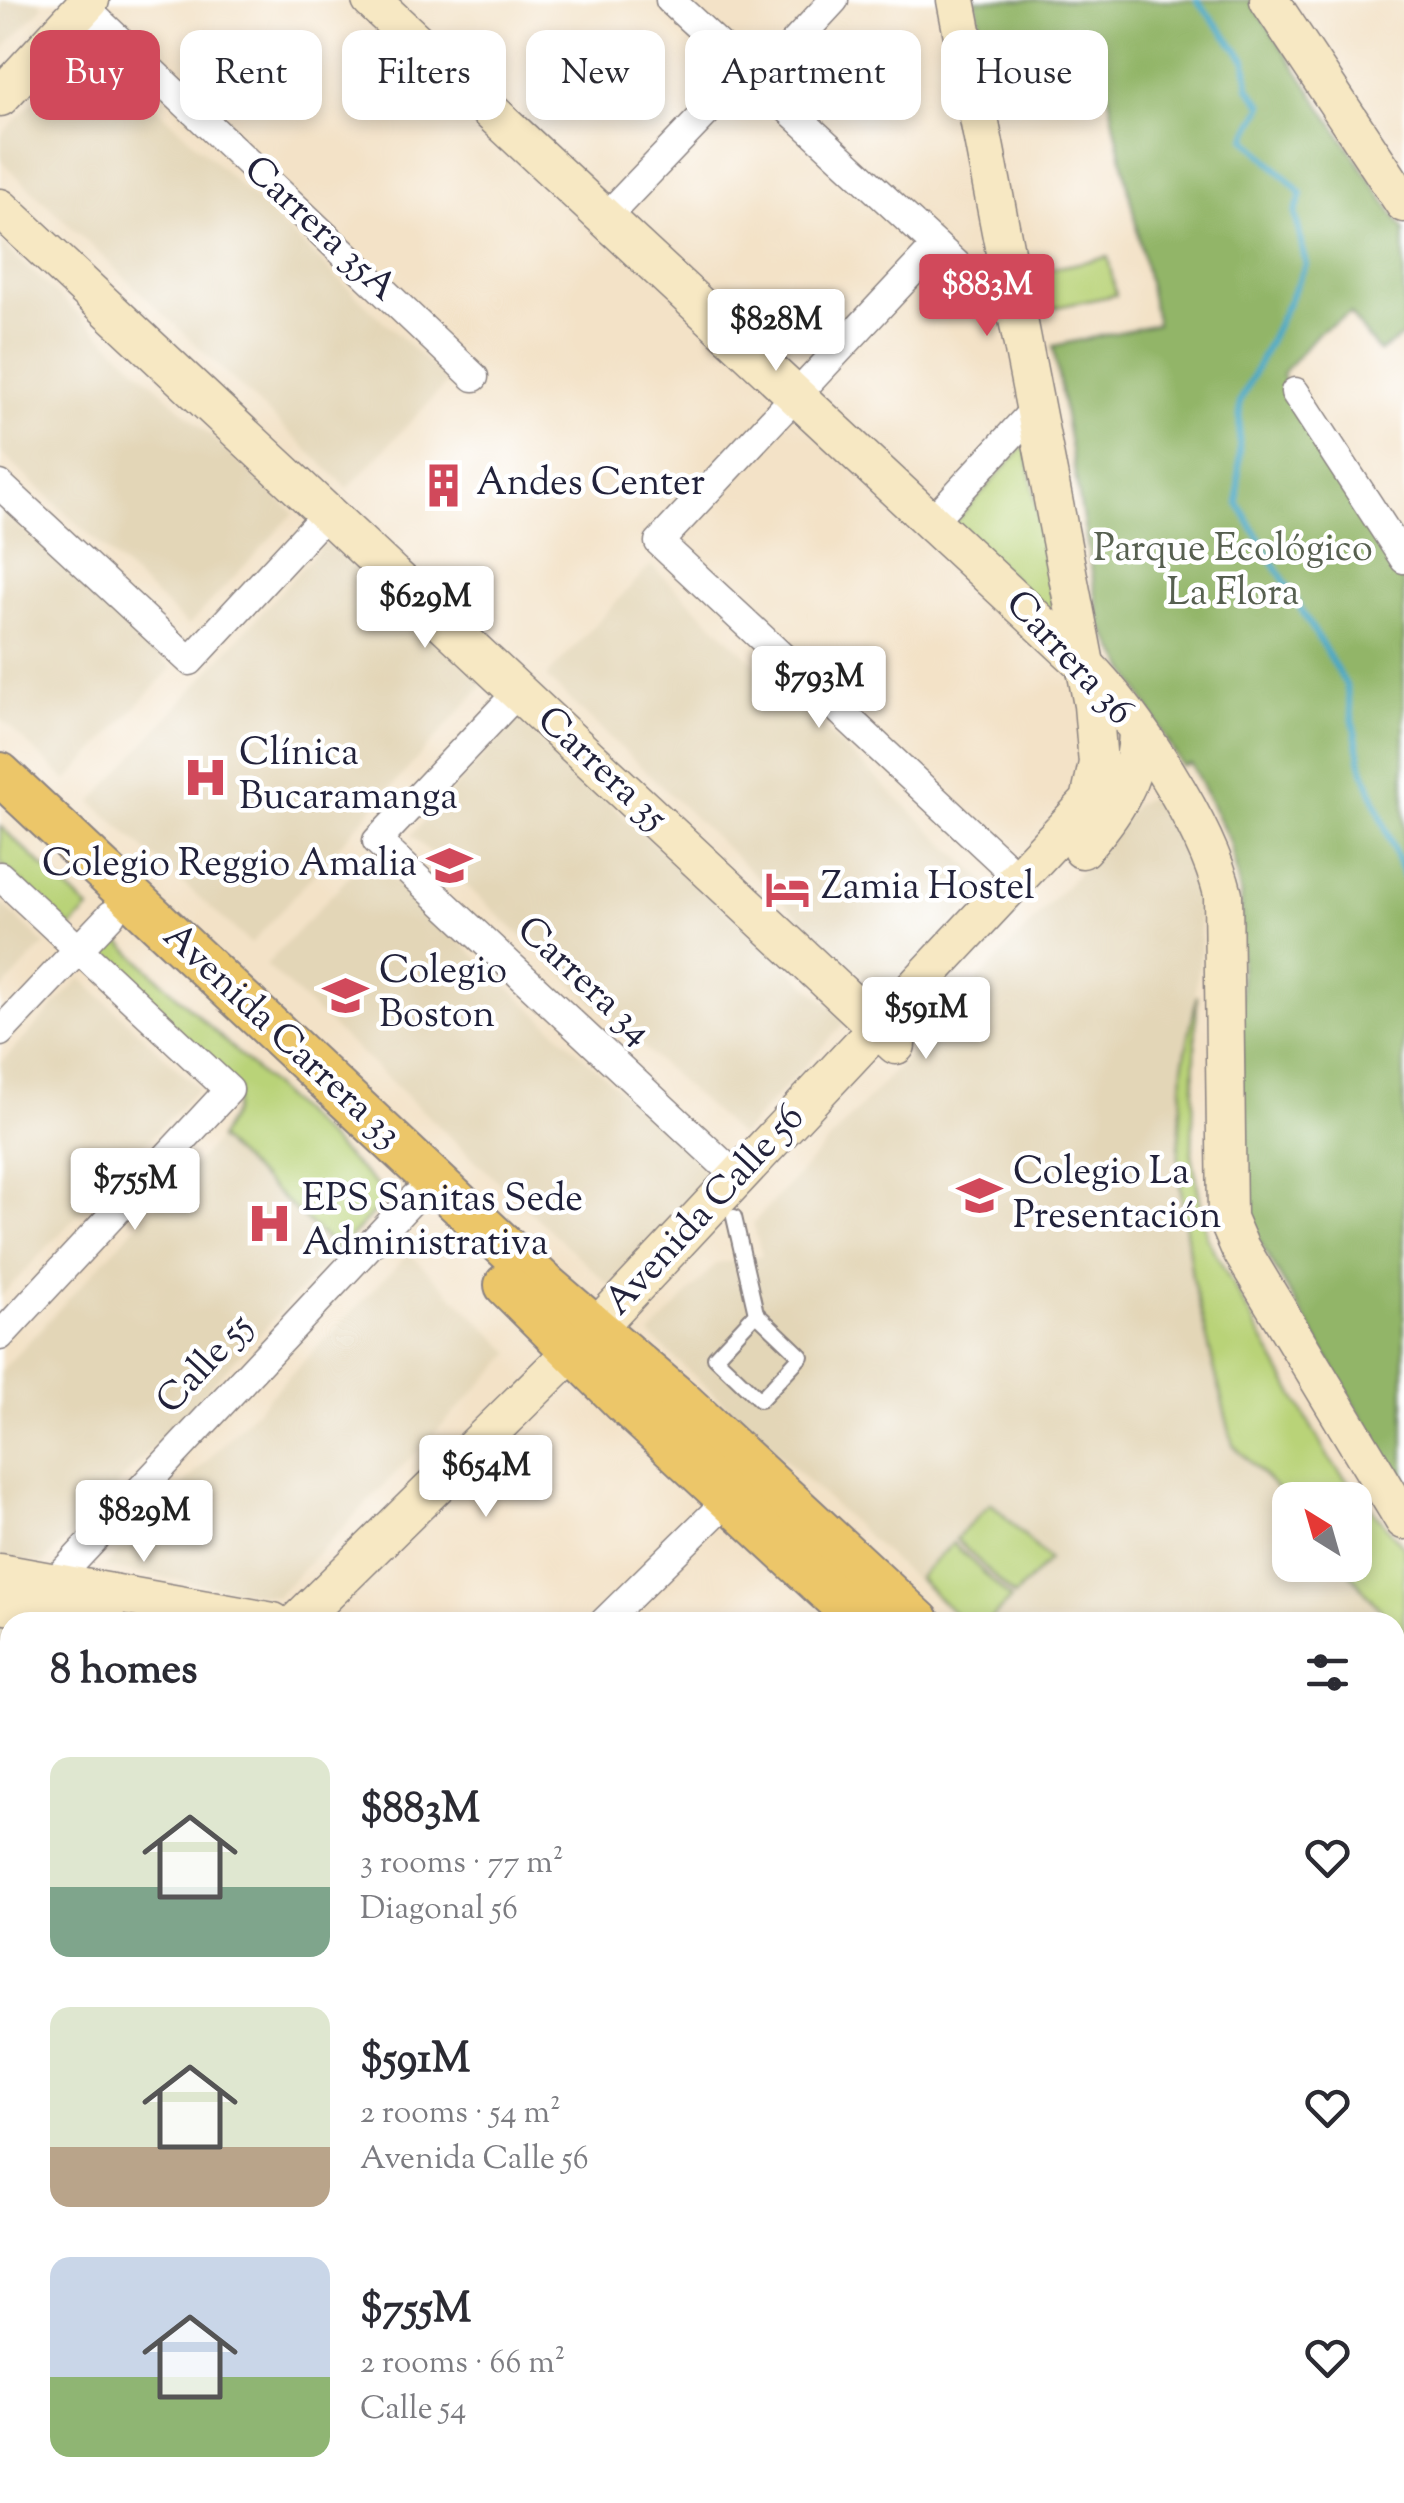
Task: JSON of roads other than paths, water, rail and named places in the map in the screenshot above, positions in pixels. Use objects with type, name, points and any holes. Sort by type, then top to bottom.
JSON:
[{"type":"main road","name":"Avenida Carrera 33","points":[[0,774],[593,1348],[729,1500],[850,1612]]},
{"type":"main road","name":"Avenida Carrera 33","points":[[0,811],[414,1198],[907,1612]]},
{"type":"street","name":"Carrera 36","points":[[371,0],[1114,696],[1207,846],[1223,894],[1227,1218],[1240,1248],[1404,1520]]},
{"type":"street","points":[[670,0],[702,30]]},
{"type":"street","points":[[802,30],[834,0]]},
{"type":"street","name":"Avenida Calle 56","points":[[308,1612],[734,1217],[1019,878],[1081,813],[1094,791],[1097,737],[956,0]]},
{"type":"street","points":[[1269,0],[1404,204]]},
{"type":"street","points":[[0,97],[84,2]]},
{"type":"street","name":"Carrera 35A","points":[[84,2],[474,377]]},
{"type":"street","points":[[605,218],[706,120]]},
{"type":"street","points":[[800,120],[1018,321]]},
{"type":"street","name":"Carrera 35","points":[[0,208],[887,1037]]},
{"type":"street","points":[[936,246],[658,542],[1019,878]]},
{"type":"street","points":[[1294,392],[1404,559]]},
{"type":"street","points":[[931,522],[1035,409]]},
{"type":"street","points":[[0,485],[190,661],[326,513]]},
{"type":"street","name":"Carrera 34","points":[[518,692],[378,841],[738,1178]]},
{"type":"street","name":"Avenida Calle 56","points":[[343,1612],[593,1348],[738,1178],[1108,820],[1130,778],[1138,733]]},
{"type":"street","points":[[0,876],[228,1090],[0,1336]]},
{"type":"street","points":[[0,1032],[111,914]]},
{"type":"street","name":"Calle 55","points":[[53,1583],[414,1198]]},
{"type":"street","points":[[614,1612],[729,1500]]},
{"type":"street","points":[[0,1573],[217,1612]]},
{"type":"street","points":[[0,1604],[43,1612]]},
{"type":"lane","points":[[734,1217],[756,1314],[802,1356],[760,1400],[714,1357],[756,1314]]},
{"type":"waterway","points":[[1197,0],[1246,61],[1249,88],[1263,105],[1246,138],[1302,194],[1295,213],[1306,265],[1240,402],[1238,503],[1346,685],[1361,763],[1404,877]]},
{"type":"place","name":"Andes Center","points":[[443,485]]},
{"type":"place","name":"Clínica Bucaramanga","points":[[206,777]]},
{"type":"place","name":"Colegio Reggio Amalia","points":[[450,866]]},
{"type":"place","name":"Zamia Hostel","points":[[788,889]]},
{"type":"place","name":"Colegio Boston","points":[[346,995]]},
{"type":"place","name":"Colegio La Presentación","points":[[980,1196]]},
{"type":"place","name":"EPS Sanitas Sede Administrativa","points":[[269,1223]]},
{"type":"park label","name":"Parque Ecológico La Flora","points":[[1233,573]]}]
